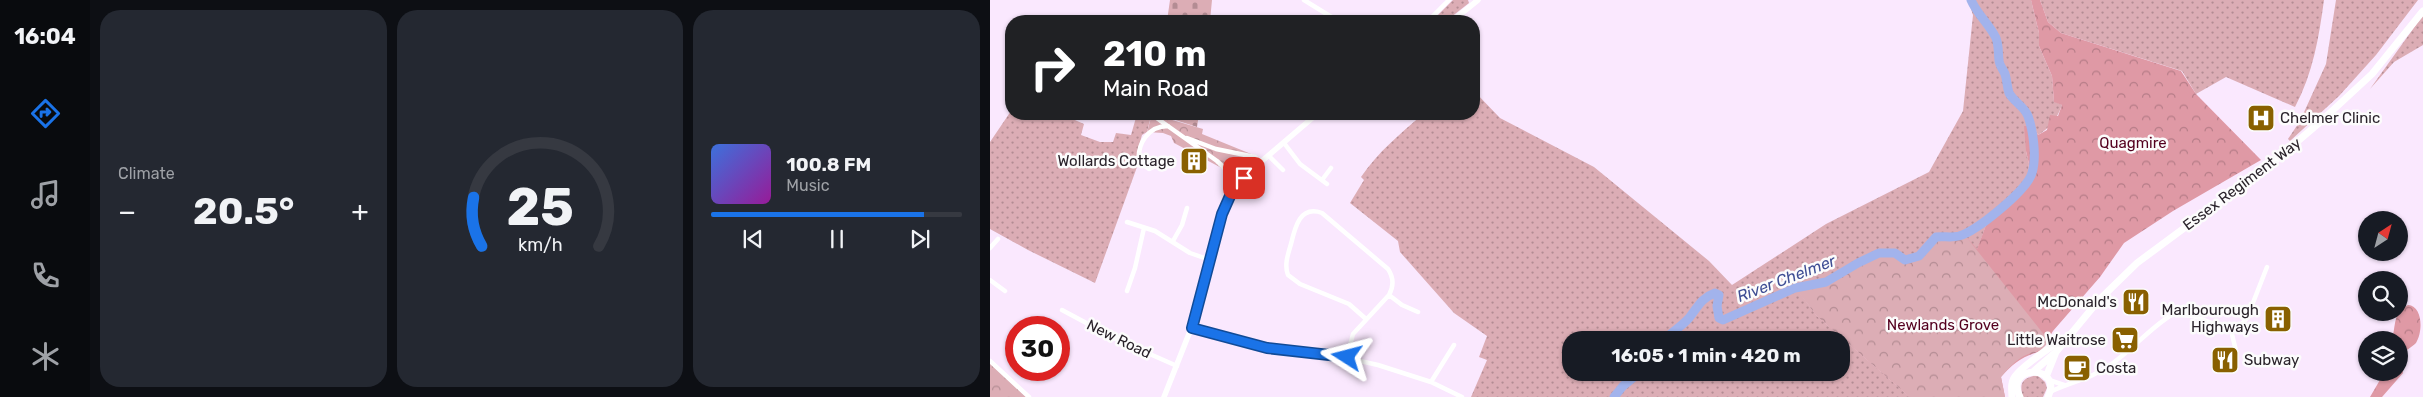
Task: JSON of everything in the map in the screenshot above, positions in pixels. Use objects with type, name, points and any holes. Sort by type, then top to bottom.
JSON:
[{"type":"main road","points":[[1459,15],[1476,1]]},
{"type":"main road","name":"Essex Regiment Way","points":[[2017,396],[2019,380],[2025,374],[2034,371],[2056,352],[2099,300],[2137,263],[2272,163],[2319,124],[2372,74],[2423,11]]},
{"type":"main road","points":[[1164,397],[1192,328],[1222,214],[1240,183],[1261,162],[1310,120]]},
{"type":"main road","points":[[2017,396],[2011,385],[2020,370],[2052,345],[2067,337]]},
{"type":"main road","name":"Essex Regiment Way","points":[[2047,378],[2056,352]]},
{"type":"main road","points":[[2034,371],[2047,378],[2049,395]]},
{"type":"street","points":[[1304,0],[1328,15]]},
{"type":"street","points":[[1434,15],[1449,0]]},
{"type":"street","points":[[1160,120],[1222,166],[1240,183]]},
{"type":"street","points":[[1159,165],[1149,169],[1143,166],[1139,162],[1138,152],[1141,141],[1146,135],[1161,126],[1169,126]]},
{"type":"street","points":[[1185,138],[1216,149],[1255,157],[1261,162]]},
{"type":"street","points":[[1284,143],[1300,164],[1327,184]]},
{"type":"street","points":[[1216,149],[1212,153],[1222,166]]},
{"type":"street","points":[[1269,156],[1283,170]]},
{"type":"street","points":[[1322,180],[1331,168]]},
{"type":"street","points":[[1173,241],[1182,224],[1187,208]]},
{"type":"street","points":[[1347,357],[1353,334],[1389,295],[1393,284],[1391,273],[1322,213],[1308,212],[1299,218],[1295,227],[1286,263],[1288,275],[1300,284],[1349,304],[1366,319]]},
{"type":"street","points":[[1127,222],[1173,241],[1190,254],[1210,260]]},
{"type":"street","points":[[1127,291],[1135,268],[1144,228]]},
{"type":"street","points":[[990,248],[998,239]]},
{"type":"street","points":[[2049,395],[2064,385],[2090,378],[2113,364],[2173,314],[2193,316],[2231,330],[2238,328],[2247,318],[2267,267]]},
{"type":"street","points":[[990,280],[1005,291]]},
{"type":"street","points":[[1389,295],[1402,305],[1418,312]]},
{"type":"street","name":"New Road","points":[[1062,310],[1118,340],[1177,366]]},
{"type":"street","points":[[1192,328],[1267,348],[1347,357],[1396,370],[1430,382],[1462,397]]},
{"type":"street","points":[[2231,330],[2236,351]]},
{"type":"street","points":[[1430,382],[1454,345]]},
{"type":"street","points":[[990,361],[1029,397]]},
{"type":"street","points":[[2047,378],[2064,385]]},
{"type":"green space","points":[[1170,0],[1212,0],[1211,15],[1168,15]]},
{"type":"green space","points":[[1453,0],[1468,0],[1469,3],[1454,15],[1438,15]]},
{"type":"green space","points":[[1968,0],[2031,0],[2039,33],[2039,46],[2052,76],[2054,101],[2062,105],[2053,123],[2038,135],[2034,126],[2026,151],[2029,164],[2027,181],[1989,217],[1977,250],[1964,234],[1928,246],[1919,256],[1912,259],[1905,260],[1887,251],[1879,253],[1826,282],[1796,288],[1817,316],[1834,331],[1562,331],[1562,381],[1850,381],[1850,345],[1910,397],[1471,397],[1487,360],[1479,357],[1487,336],[1454,313],[1400,252],[1398,241],[1350,203],[1364,180],[1361,177],[1375,159],[1416,120],[1480,120],[1480,97],[1500,118],[1594,167],[1709,261],[1732,285],[1826,224],[1929,172],[1963,111],[1973,15]]},
{"type":"green space","name":"Quagmire","points":[[2031,0],[2040,0],[2048,22],[2061,33],[2181,71],[2196,94],[2261,160],[2173,211],[2124,243],[2100,277],[2053,331],[2041,351],[2019,361],[2001,377],[2005,397],[1910,397],[1850,345],[1850,331],[1834,331],[1811,308],[1858,299],[1841,273],[1863,259],[1876,254],[1891,252],[1910,259],[1923,253],[1936,238],[1964,234],[1977,249],[1989,217],[2027,181],[2029,164],[2024,126],[2034,126],[2038,135],[2047,130],[2050,115],[2058,116],[2062,105],[2054,102],[2052,76],[2039,46],[2039,33]]},
{"type":"green space","points":[[2040,0],[2324,0],[2311,68],[2295,107],[2226,77],[2196,94],[2182,71],[2061,33],[2048,22]]},
{"type":"green space","points":[[2336,0],[2418,0],[2376,55],[2339,96],[2290,141],[2288,139],[2300,121],[2326,64]]},
{"type":"green space","points":[[2423,15],[2423,45],[2394,62],[2370,89]]},
{"type":"green space","points":[[1005,120],[1075,120],[1084,124],[1081,135],[1100,142],[1113,142],[1116,133],[1131,135],[1135,120],[1150,120],[1147,132],[1142,135],[1137,153],[1137,167],[1095,283],[990,229],[990,142]]},
{"type":"green space","points":[[1150,120],[1172,120],[1203,129],[1202,134],[1256,156],[1235,175],[1174,143],[1171,136],[1163,133],[1147,132]]},
{"type":"green space","points":[[1175,120],[1198,120],[1197,127]]},
{"type":"green space","name":"Newlands Grove","points":[[1964,234],[2049,341],[2037,352],[2018,359],[2001,377],[2005,397],[1910,397],[1850,345],[1850,331],[1834,331],[1817,316],[1795,288],[1825,282],[1873,255],[1886,252],[1910,259],[1917,257],[1936,237]]},
{"type":"green space","points":[[2408,305],[2413,306],[2417,310],[2420,320],[2420,333],[2416,343],[2408,349],[2408,331],[2394,331],[2396,321],[2408,321]]},
{"type":"green space","points":[[990,363],[1005,377],[1005,381],[1010,381],[1027,397],[990,397]]},
{"type":"green space","points":[[2037,375],[2045,382],[2047,388],[2043,397],[2023,397],[2021,388],[2023,382]]},
{"type":"green space","points":[[2379,381],[2396,381],[2382,397],[2370,397]]},
{"type":"waterway","name":"River Chelmer","points":[[1674,331],[1686,321],[1703,300],[1715,293],[1719,295],[1717,306],[1719,318],[1723,320],[1795,288],[1826,282],[1879,253],[1895,253],[1905,260],[1919,256],[1936,237],[1953,237],[1967,233],[1989,218],[2021,189],[2032,173],[2033,167],[2034,144],[2030,122],[2024,109],[2009,93],[2005,74],[1999,62],[1996,38],[1971,0]]},
{"type":"waterway","name":"River Chelmer","points":[[1614,397],[1629,381]]},
{"type":"place","name":"Chelmer Clinic","points":[[2261,118]]},
{"type":"place","name":"Wollards Cottage","points":[[1194,161]]},
{"type":"place","name":"McDonald's","points":[[2136,302]]},
{"type":"place","name":"Marlbourough Highways","points":[[2278,319]]},
{"type":"place","name":"Little Waitrose","points":[[2125,340]]},
{"type":"place","name":"Subway","points":[[2225,360]]},
{"type":"place","name":"Costa","points":[[2077,368]]},
{"type":"route","points":[[1244,178],[1230,196],[1224,208],[1192,328],[1267,348],[1347,357]]}]
